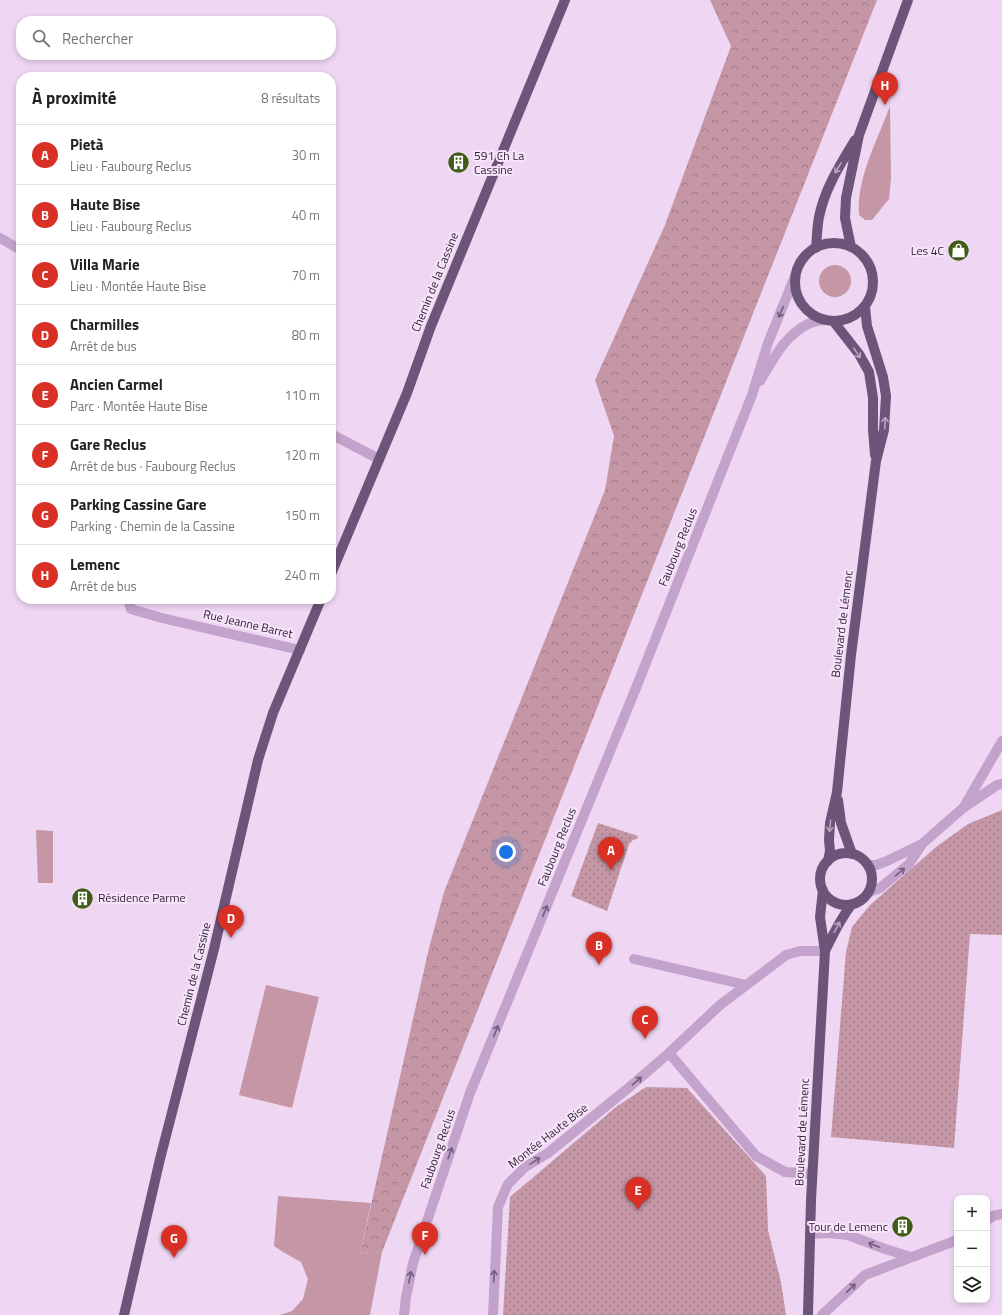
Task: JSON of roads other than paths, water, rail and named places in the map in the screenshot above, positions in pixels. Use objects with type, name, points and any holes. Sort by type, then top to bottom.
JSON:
[{"type":"main road","name":"Chemin de la Cassine","points":[[336,562],[407,393],[431,326],[565,0]]},
{"type":"main road","points":[[851,247],[845,218],[846,198],[859,135],[908,0]]},
{"type":"main road","points":[[816,248],[819,217],[825,194],[836,171],[859,135]]},
{"type":"main road","points":[[828,244],[840,244],[851,247],[863,256],[870,267],[873,281],[872,294],[865,307],[857,315],[846,320],[834,322],[823,320],[810,314],[801,303],[795,290],[795,276],[802,259],[809,252],[828,244]]},
{"type":"main road","name":"Boulevard de Lémenc","points":[[828,861],[830,851],[830,823],[837,792],[850,655],[876,461],[884,430],[886,396],[883,377],[867,326],[865,307]]},
{"type":"main road","name":"Boulevard de Lémenc","points":[[834,322],[859,354],[869,372],[873,398],[873,429],[876,461]]},
{"type":"main road","name":"Chemin de la Cassine","points":[[124,1315],[160,1159],[214,949],[258,760],[273,713],[319,604]]},
{"type":"main road","name":"Boulevard de Lémenc","points":[[837,792],[841,823],[852,854]]},
{"type":"main road","points":[[852,854],[864,860],[868,865],[872,874],[872,883],[869,892],[859,902],[852,904],[840,904],[830,899],[823,890],[820,880],[822,870],[828,861],[835,856],[852,854]]},
{"type":"main road","name":"Boulevard de Lémenc","points":[[808,1315],[812,1174],[825,951],[820,917],[823,890]]},
{"type":"main road","name":"Boulevard de Lémenc","points":[[825,951],[837,926],[852,904]]},
{"type":"street","points":[[0,238],[16,247]]},
{"type":"street","name":"Faubourg Reclus","points":[[404,1315],[413,1263],[470,1093],[636,688],[752,395],[768,344],[795,276]]},
{"type":"street","name":"Faubourg Reclus","points":[[752,395],[780,347],[795,332],[808,324],[823,320]]},
{"type":"street","points":[[336,437],[379,459]]},
{"type":"street","name":"Rue Jeanne Barret","points":[[130,604],[131,608],[162,618],[300,650]]},
{"type":"street","points":[[964,808],[1002,741]]},
{"type":"street","points":[[868,865],[876,865],[887,861],[922,844],[964,808],[997,785],[1002,784]]},
{"type":"street","points":[[869,892],[880,888],[910,864],[922,844]]},
{"type":"street","name":"Montée Haute Bise","points":[[493,1315],[498,1206],[508,1184],[525,1168],[548,1153],[626,1090],[669,1053],[720,1005],[786,955],[800,951],[825,951]]},
{"type":"street","points":[[634,959],[746,985]]},
{"type":"street","points":[[669,1053],[756,1156],[785,1172],[812,1174]]},
{"type":"street","points":[[990,1218],[1002,1214]]},
{"type":"street","points":[[810,1234],[829,1233],[848,1235],[884,1250],[911,1257]]},
{"type":"street","points":[[822,1315],[865,1275],[954,1241]]},
{"type":"place","name":"Lemenc","points":[[885,105]]},
{"type":"place","name":"591 Ch La Cassine","points":[[458,163]]},
{"type":"place","name":"Les 4C","points":[[959,251]]},
{"type":"place","name":"Pietà","points":[[611,870]]},
{"type":"place","name":"Résidence Parme","points":[[83,898]]},
{"type":"place","name":"Charmilles","points":[[231,938]]},
{"type":"place","name":"Haute Bise","points":[[599,965]]},
{"type":"place","name":"Villa Marie","points":[[645,1039]]},
{"type":"place","name":"Ancien Carmel","points":[[638,1210]]},
{"type":"place","name":"Tour de Lemenc","points":[[903,1227]]},
{"type":"place","name":"Gare Reclus","points":[[425,1255]]},
{"type":"place","name":"Parking Cassine Gare","points":[[174,1258]]}]
